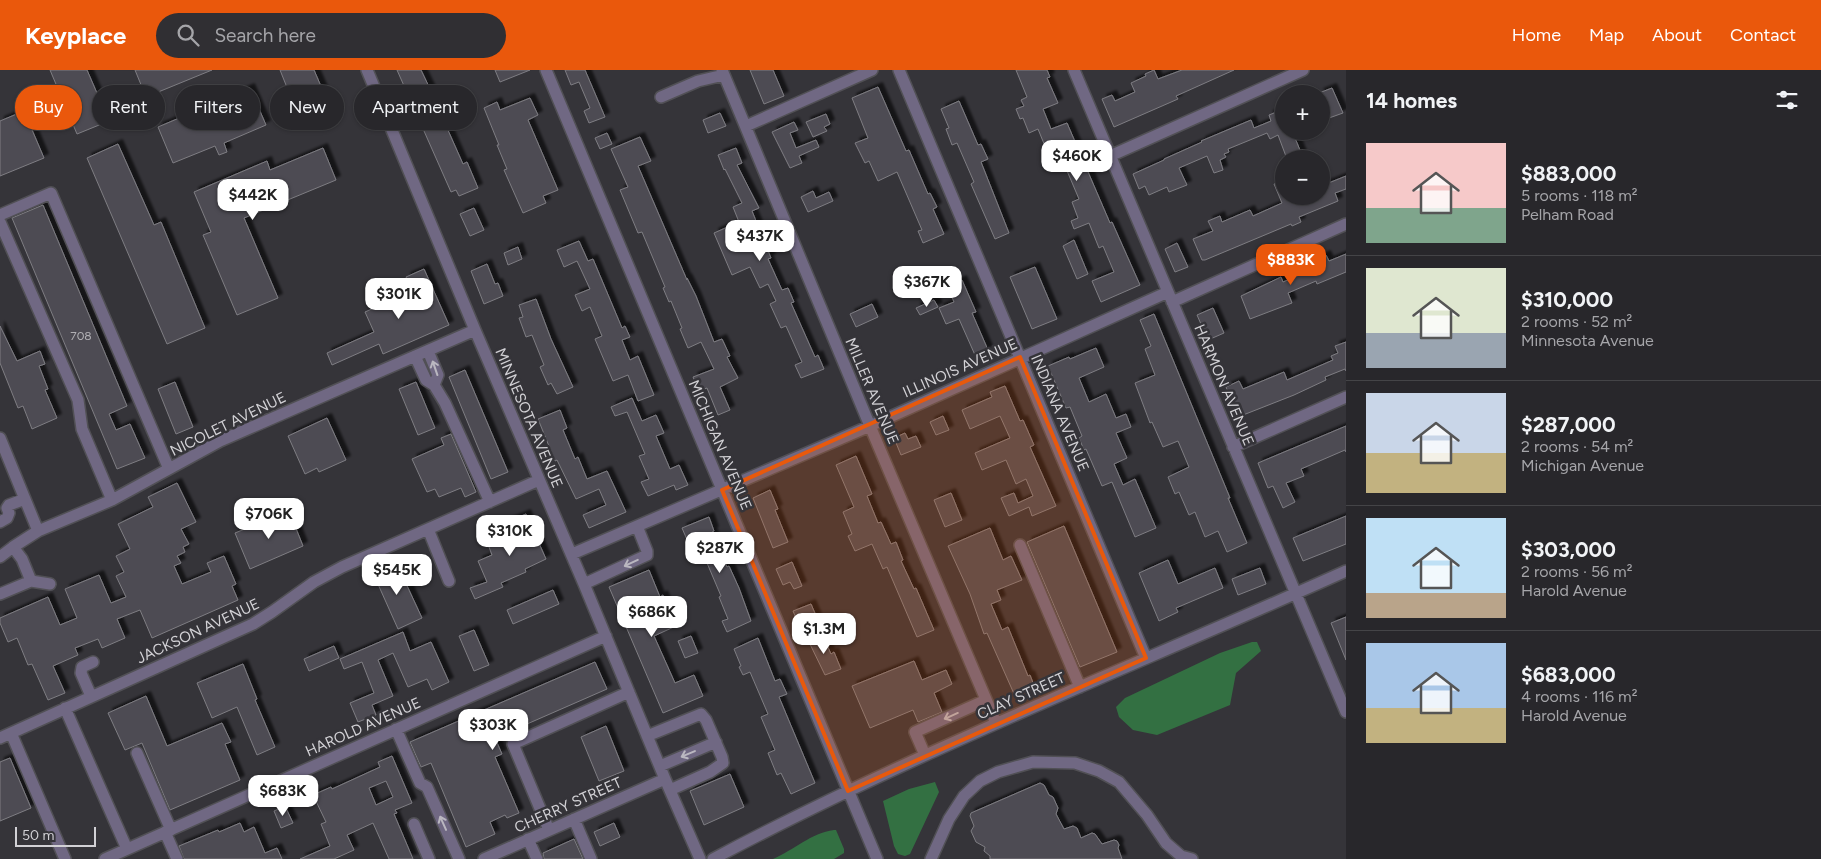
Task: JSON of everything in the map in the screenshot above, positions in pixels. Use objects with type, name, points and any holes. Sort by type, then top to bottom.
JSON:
[{"type":"street","name":"MINNESOTA AVENUE","points":[[368,70],[475,330],[572,554],[700,859]]},
{"type":"street","name":"MICHIGAN AVENUE","points":[[546,70],[877,859]]},
{"type":"street","points":[[746,126],[872,70]]},
{"type":"street","name":"INDIANA AVENUE","points":[[899,70],[1146,658]]},
{"type":"street","name":"HARMON AVENUE","points":[[1074,70],[1346,712]]},
{"type":"street","points":[[1110,156],[1303,70]]},
{"type":"street","points":[[661,98],[698,81],[723,73]]},
{"type":"street","name":"MILLER AVENUE","points":[[723,73],[996,723]]},
{"type":"street","points":[[0,215],[51,193],[169,469]]},
{"type":"street","points":[[0,222],[78,400],[82,428],[112,500]]},
{"type":"street","name":"ILLINOIS AVENUE","points":[[572,554],[870,426],[1020,358],[1346,224]]},
{"type":"street","name":"NICOLET AVENUE","points":[[1,555],[38,531],[112,500],[220,442],[475,330]]},
{"type":"street","points":[[428,351],[438,376],[434,385]]},
{"type":"street","points":[[415,356],[426,380],[434,385],[445,403],[490,502]]},
{"type":"street","points":[[1234,447],[1346,397]]},
{"type":"street","points":[[0,438],[38,531]]},
{"type":"street","points":[[0,470],[11,465]]},
{"type":"street","name":"JACKSON AVENUE","points":[[0,738],[253,624],[314,582],[342,567],[539,480]]},
{"type":"street","points":[[0,522],[8,518],[7,508],[9,505],[25,499]]},
{"type":"street","points":[[584,584],[647,556],[647,551],[637,526]]},
{"type":"street","points":[[428,529],[449,581]]},
{"type":"street","points":[[1020,545],[1080,687]]},
{"type":"street","points":[[13,546],[22,559],[31,581]]},
{"type":"street","name":"CLAY STREET","points":[[713,859],[778,824],[925,755],[1346,571]]},
{"type":"street","points":[[0,594],[31,581],[50,584]]},
{"type":"street","name":"HAROLD AVENUE","points":[[105,859],[606,636]]},
{"type":"street","points":[[91,696],[81,673],[82,667],[93,662]]},
{"type":"street","points":[[549,830],[513,744],[629,692]]},
{"type":"street","points":[[925,755],[915,732],[986,700]]},
{"type":"street","points":[[66,708],[127,849]]},
{"type":"street","points":[[647,736],[700,714],[706,720],[716,742],[723,763],[710,772],[670,790]]},
{"type":"street","points":[[396,729],[420,783],[427,787],[459,859]]},
{"type":"street","points":[[11,733],[65,859]]},
{"type":"street","points":[[660,766],[716,742]]},
{"type":"street","points":[[137,753],[177,859]]},
{"type":"street","points":[[931,859],[949,819],[964,796],[980,781],[998,772],[1033,762],[1075,762],[1099,771],[1119,782],[1147,815],[1166,842],[1181,856],[1192,859]]},
{"type":"street","name":"CHERRY STREET","points":[[484,859],[503,855],[528,839],[665,779]]},
{"type":"street","points":[[574,819],[591,859]]},
{"type":"street","points":[[414,824],[429,859]]},
{"type":"street","points":[[528,839],[537,859]]},
{"type":"highlighted area","points":[[1020,357],[1146,658],[848,791],[722,490]]},
{"type":"shaded area","points":[[1257,642],[1261,651],[1236,673],[1230,705],[1157,735],[1133,730],[1119,717],[1116,707],[1125,698],[1220,653]]},
{"type":"shaded area","points":[[935,782],[939,792],[910,854],[905,856],[898,854],[894,846],[883,801],[909,789]]},
{"type":"shaded area","points":[[836,830],[844,853],[834,859],[773,859],[810,838]]},
{"type":"building","points":[[50,70],[87,70],[93,85],[92,128],[77,134],[75,130],[82,130],[82,85],[56,85]]},
{"type":"building","points":[[135,70],[212,70],[165,89],[165,85],[141,85]]},
{"type":"building","points":[[280,70],[314,70],[320,85],[286,85]]},
{"type":"building","points":[[397,70],[421,70],[428,85],[404,85]]},
{"type":"building","points":[[495,70],[530,70],[500,82]]},
{"type":"building","points":[[565,70],[585,70],[605,117],[589,123],[584,111],[590,108],[579,82],[571,85]]},
{"type":"building","points":[[750,70],[773,70],[784,96],[764,104]]},
{"type":"building","points":[[1016,70],[1047,70],[1050,77],[1047,78],[1058,103],[1043,109],[1051,129],[1067,123],[1110,223],[1112,222],[1140,285],[1101,302],[1092,281],[1114,272],[1103,246],[1099,248],[1089,223],[1074,229],[1071,221],[1078,218],[1072,202],[1079,199],[1059,152],[1049,156],[1038,129],[1029,133],[1023,118],[1020,119],[1016,109],[1024,106],[1021,100],[1027,97]]},
{"type":"building","points":[[1154,70],[1158,79],[1182,70],[1234,70],[1176,96],[1178,99],[1114,127],[1102,99],[1112,95],[1115,101],[1135,92],[1131,83]]},
{"type":"building","points":[[878,87],[906,151],[909,150],[928,194],[930,193],[937,207],[933,209],[944,234],[923,243],[918,231],[922,230],[897,172],[878,181],[869,161],[865,163],[855,143],[868,138],[852,98]]},
{"type":"building","points":[[1332,88],[1343,113],[1330,118],[1330,89]]},
{"type":"building","points":[[530,98],[538,115],[528,120],[558,190],[543,196],[546,203],[523,213],[504,170],[507,169],[484,108],[497,102],[500,110]]},
{"type":"building","points":[[959,101],[978,145],[981,144],[988,159],[981,162],[1009,233],[995,239],[971,184],[974,182],[957,143],[952,145],[946,129],[949,128],[941,109]]},
{"type":"building","points":[[260,111],[266,125],[260,128]]},
{"type":"building","points":[[720,113],[726,126],[708,133],[703,120]]},
{"type":"building","points":[[1275,113],[1275,136],[1270,139],[1267,133],[1228,149],[1229,152],[1224,154],[1226,157],[1220,160],[1223,170],[1214,173],[1207,156],[1179,168],[1187,185],[1169,192],[1167,187],[1149,195],[1145,186],[1139,189],[1133,174],[1201,141],[1251,120],[1254,128],[1271,121],[1269,115]]},
{"type":"building","points":[[826,114],[830,124],[824,127],[827,131],[813,137],[806,122]]},
{"type":"building","points":[[15,115],[15,130],[32,130],[44,158],[0,176],[0,121]]},
{"type":"building","points":[[175,120],[175,130],[254,130],[224,143],[227,152],[219,155],[215,146],[173,163],[159,130],[165,130],[165,124]]},
{"type":"building","points":[[794,122],[798,130],[790,133],[796,148],[816,140],[819,147],[799,156],[802,163],[790,168],[772,132]]},
{"type":"building","points":[[424,130],[448,130],[463,164],[467,162],[478,188],[459,196],[456,190],[451,192]]},
{"type":"building","points":[[607,133],[612,144],[600,149],[595,138]]},
{"type":"building","points":[[640,137],[651,161],[638,166],[687,280],[687,278],[696,296],[714,342],[722,339],[730,356],[727,357],[738,378],[720,387],[730,410],[718,415],[707,388],[699,391],[693,377],[714,369],[701,342],[688,348],[680,329],[682,328],[671,301],[669,302],[663,288],[665,287],[642,232],[638,233],[620,190],[628,187],[611,149]]},
{"type":"building","points":[[1280,140],[1296,140],[1300,150],[1284,150]]},
{"type":"building","points":[[118,144],[154,225],[161,222],[205,328],[167,344],[87,158]]},
{"type":"building","points":[[323,148],[336,180],[244,218],[278,298],[237,315],[203,235],[211,232],[194,192],[267,161],[270,170]]},
{"type":"building","points":[[736,148],[742,163],[737,165],[759,208],[752,211],[771,258],[768,259],[782,290],[788,288],[794,302],[791,303],[815,357],[818,355],[824,369],[801,378],[795,365],[802,362],[786,326],[781,328],[770,304],[776,301],[768,284],[760,288],[750,267],[732,275],[714,233],[739,222],[733,207],[742,203],[718,155]]},
{"type":"building","points":[[1346,176],[1346,189],[1335,193],[1338,201],[1330,204],[1330,182]]},
{"type":"building","points":[[813,191],[816,198],[829,192],[833,201],[808,212],[801,197]]},
{"type":"building","points":[[43,205],[127,406],[109,414],[116,430],[130,424],[145,458],[117,469],[12,218]]},
{"type":"building","points":[[1278,205],[1328,205],[1299,217],[1301,222],[1292,226],[1291,224],[1202,260],[1193,239],[1213,231],[1208,221],[1220,216],[1222,222],[1250,210],[1253,216]]},
{"type":"building","points":[[474,208],[484,230],[470,236],[460,214]]},
{"type":"building","points":[[1074,240],[1088,274],[1077,279],[1063,246]]},
{"type":"building","points":[[579,241],[588,261],[593,259],[622,328],[625,326],[630,337],[622,340],[630,360],[638,356],[654,395],[638,401],[628,375],[613,381],[595,339],[602,336],[590,307],[582,311],[575,295],[590,289],[577,261],[564,267],[557,250]]},
{"type":"building","points":[[1177,243],[1188,267],[1175,272],[1165,249]]},
{"type":"building","points":[[518,247],[522,259],[508,265],[504,253]]},
{"type":"building","points":[[1346,254],[1346,272],[1317,284],[1316,281],[1288,293],[1292,303],[1250,319],[1241,296],[1281,277],[1283,282],[1311,270],[1308,263],[1326,255],[1329,261]]},
{"type":"building","points":[[487,264],[495,284],[498,283],[503,296],[484,304],[471,271]]},
{"type":"building","points":[[1035,267],[1057,319],[1032,329],[1010,277]]},
{"type":"building","points":[[424,269],[449,325],[383,354],[379,344],[332,365],[327,353],[374,332],[365,312],[412,291],[406,277]]},
{"type":"building","points":[[962,280],[976,312],[972,313],[988,350],[975,355],[959,319],[946,324],[939,308],[954,302],[948,287]]},
{"type":"building","points":[[536,299],[551,339],[573,387],[557,394],[551,383],[548,385],[540,367],[544,365],[532,335],[526,337],[519,318],[523,317],[519,305]]},
{"type":"building","points":[[934,300],[938,307],[920,315],[916,308]]},
{"type":"building","points":[[872,304],[878,317],[856,327],[850,314]]},
{"type":"building","points":[[1213,308],[1224,333],[1208,340],[1197,315]]},
{"type":"building","points":[[1154,314],[1247,543],[1227,552],[1218,531],[1205,537],[1195,512],[1189,515],[1179,492],[1175,494],[1168,477],[1189,467],[1178,441],[1163,447],[1152,422],[1150,423],[1135,383],[1155,375],[1145,349],[1151,346],[1140,320]]},
{"type":"building","points":[[0,326],[17,361],[40,351],[45,364],[39,366],[48,389],[45,390],[57,418],[32,429],[23,406],[18,408],[0,363]]},
{"type":"building","points":[[1346,342],[1346,371],[1345,369],[1325,377],[1326,380],[1294,395],[1238,417],[1226,387],[1239,381],[1243,389],[1284,372],[1287,380],[1333,360],[1331,356],[1338,353],[1335,346]]},
{"type":"building","points":[[1096,348],[1104,367],[1079,378],[1089,402],[1106,394],[1116,418],[1126,414],[1131,427],[1116,433],[1127,458],[1114,464],[1123,485],[1135,479],[1156,528],[1135,537],[1112,482],[1102,486],[1086,449],[1084,450],[1079,438],[1082,436],[1070,407],[1066,408],[1048,366]]},
{"type":"building","points":[[465,370],[508,472],[491,479],[449,377]]},
{"type":"building","points":[[175,382],[193,427],[176,434],[158,389]]},
{"type":"building","points":[[416,382],[435,428],[418,435],[399,389]]},
{"type":"building","points":[[1005,386],[1020,421],[1023,420],[1034,445],[1030,447],[1056,506],[1032,516],[1029,507],[1009,516],[1001,498],[1014,493],[1018,503],[1033,496],[1026,479],[1016,484],[1006,460],[982,470],[975,453],[1010,438],[1000,416],[970,429],[962,410],[992,397],[990,392]]},
{"type":"building","points":[[632,398],[642,421],[656,415],[664,433],[656,436],[670,469],[679,465],[688,485],[676,490],[674,485],[648,496],[641,482],[649,479],[639,456],[645,454],[627,412],[615,416],[611,407]]},
{"type":"building","points":[[560,410],[567,428],[563,430],[575,459],[578,457],[587,479],[607,471],[626,512],[589,528],[583,515],[606,505],[599,489],[576,499],[557,460],[555,461],[538,419]]},
{"type":"building","points":[[943,416],[949,430],[936,435],[930,422]]},
{"type":"building","points":[[327,418],[346,460],[319,472],[317,468],[305,474],[288,436]]},
{"type":"building","points":[[1346,426],[1346,452],[1345,450],[1301,469],[1304,476],[1286,483],[1295,502],[1283,508],[1273,486],[1268,488],[1258,463]]},
{"type":"building","points":[[905,433],[908,439],[916,436],[921,447],[901,455],[894,438]]},
{"type":"building","points":[[451,434],[476,492],[465,497],[461,488],[439,497],[435,489],[427,492],[412,459],[444,445],[441,438]]},
{"type":"building","points":[[856,456],[872,494],[867,496],[878,523],[881,522],[891,544],[896,542],[903,560],[901,561],[914,589],[916,588],[934,630],[917,637],[887,567],[883,569],[872,544],[855,551],[848,536],[852,534],[843,512],[854,507],[836,465]]},
{"type":"building","points":[[177,483],[196,522],[181,529],[189,544],[183,547],[185,552],[177,556],[181,563],[174,566],[182,584],[211,572],[207,563],[224,556],[236,584],[232,586],[238,600],[152,638],[140,610],[117,619],[125,638],[102,648],[98,639],[75,648],[78,655],[53,666],[65,693],[48,700],[32,664],[28,665],[17,638],[8,642],[0,623],[0,618],[48,597],[60,625],[77,618],[65,589],[99,575],[111,603],[126,597],[116,576],[124,572],[116,556],[130,549],[118,524],[153,507],[148,497]]},
{"type":"building","points":[[770,490],[778,509],[775,510],[788,542],[773,548],[753,498]]},
{"type":"building","points":[[951,493],[962,520],[945,527],[934,500]]},
{"type":"building","points":[[289,511],[303,546],[250,569],[235,533]]},
{"type":"building","points":[[526,514],[546,559],[525,569],[526,572],[501,583],[503,587],[475,599],[470,588],[487,582],[478,561],[492,555],[489,547],[514,537],[507,522]]},
{"type":"building","points":[[1346,516],[1346,544],[1303,561],[1293,538]]},
{"type":"building","points":[[709,517],[714,531],[712,532],[727,567],[729,566],[739,588],[751,621],[727,632],[722,621],[728,619],[719,597],[721,596],[707,563],[696,539],[688,542],[682,528]]},
{"type":"building","points":[[1064,526],[1117,652],[1080,667],[1027,542]]},
{"type":"building","points":[[990,528],[1003,560],[1011,556],[1022,580],[997,590],[1001,600],[991,604],[1002,630],[1008,627],[1028,676],[1030,675],[1035,688],[1015,696],[987,633],[984,634],[970,594],[948,546]]},
{"type":"building","points":[[1168,560],[1178,584],[1215,568],[1223,588],[1176,608],[1178,612],[1159,621],[1139,573]]},
{"type":"building","points":[[396,562],[422,618],[398,629],[373,573]]},
{"type":"building","points":[[792,562],[802,586],[794,589],[790,582],[783,585],[776,569]]},
{"type":"building","points":[[1260,568],[1266,584],[1238,595],[1232,579]]},
{"type":"building","points":[[649,570],[660,597],[663,595],[676,626],[654,636],[675,683],[694,675],[703,696],[663,713],[609,587]]},
{"type":"building","points":[[553,590],[559,604],[513,624],[507,610]]},
{"type":"building","points":[[811,604],[817,618],[799,625],[793,611]]},
{"type":"building","points":[[1346,617],[1346,660],[1331,623]]},
{"type":"building","points":[[474,630],[489,665],[474,671],[459,636]]},
{"type":"building","points":[[403,632],[410,651],[431,642],[449,682],[432,690],[427,679],[408,687],[393,653],[378,660],[393,696],[372,705],[376,715],[358,722],[350,703],[374,693],[362,662],[344,669],[340,659]]},
{"type":"building","points":[[822,634],[831,654],[834,652],[841,669],[825,675],[808,640]]},
{"type":"building","points":[[691,636],[698,653],[685,658],[678,641]]},
{"type":"building","points":[[758,638],[775,681],[780,679],[787,694],[779,697],[815,783],[791,794],[781,773],[777,775],[768,753],[775,750],[761,717],[768,714],[750,672],[743,675],[734,649]]},
{"type":"building","points":[[334,646],[339,658],[309,671],[304,659]]},
{"type":"building","points":[[914,661],[922,680],[946,670],[952,684],[934,693],[942,712],[918,722],[913,710],[870,728],[852,686]]},
{"type":"building","points":[[595,662],[607,689],[495,738],[502,754],[495,757],[519,813],[507,818],[505,815],[490,822],[495,834],[466,847],[431,763],[421,767],[410,742]]},
{"type":"building","points":[[243,664],[257,699],[255,700],[275,747],[257,755],[237,707],[212,718],[197,683]]},
{"type":"building","points":[[146,696],[167,746],[222,723],[231,742],[225,744],[240,780],[170,810],[142,743],[125,750],[108,713]]},
{"type":"building","points":[[606,726],[624,771],[599,781],[581,737]]},
{"type":"building","points":[[392,756],[412,803],[395,810],[397,813],[394,814],[413,859],[389,859],[373,823],[347,835],[354,850],[334,859],[300,859],[330,846],[321,824],[326,822],[313,795],[331,787],[332,789],[380,767],[378,762]],"holes":[[[386,781],[393,797],[376,805],[369,788]]]},
{"type":"building","points":[[10,758],[31,808],[0,821],[0,762]]},
{"type":"building","points":[[730,774],[744,807],[704,825],[690,791]]},
{"type":"building","points":[[1040,783],[1044,785],[1049,795],[1053,797],[1058,808],[1056,814],[1064,829],[1073,826],[1077,828],[1081,838],[1092,833],[1095,834],[1102,844],[1114,840],[1117,841],[1122,859],[990,859],[990,856],[984,851],[985,847],[976,842],[971,831],[974,826],[970,816],[971,813]]},
{"type":"building","points":[[285,806],[293,823],[281,828],[274,811]]},
{"type":"building","points":[[240,823],[244,832],[254,827],[265,853],[277,848],[282,859],[184,859],[179,846]]},
{"type":"building","points":[[614,823],[620,837],[600,846],[594,832]]},
{"type":"building","points":[[574,839],[583,859],[544,859],[543,853]]}]
